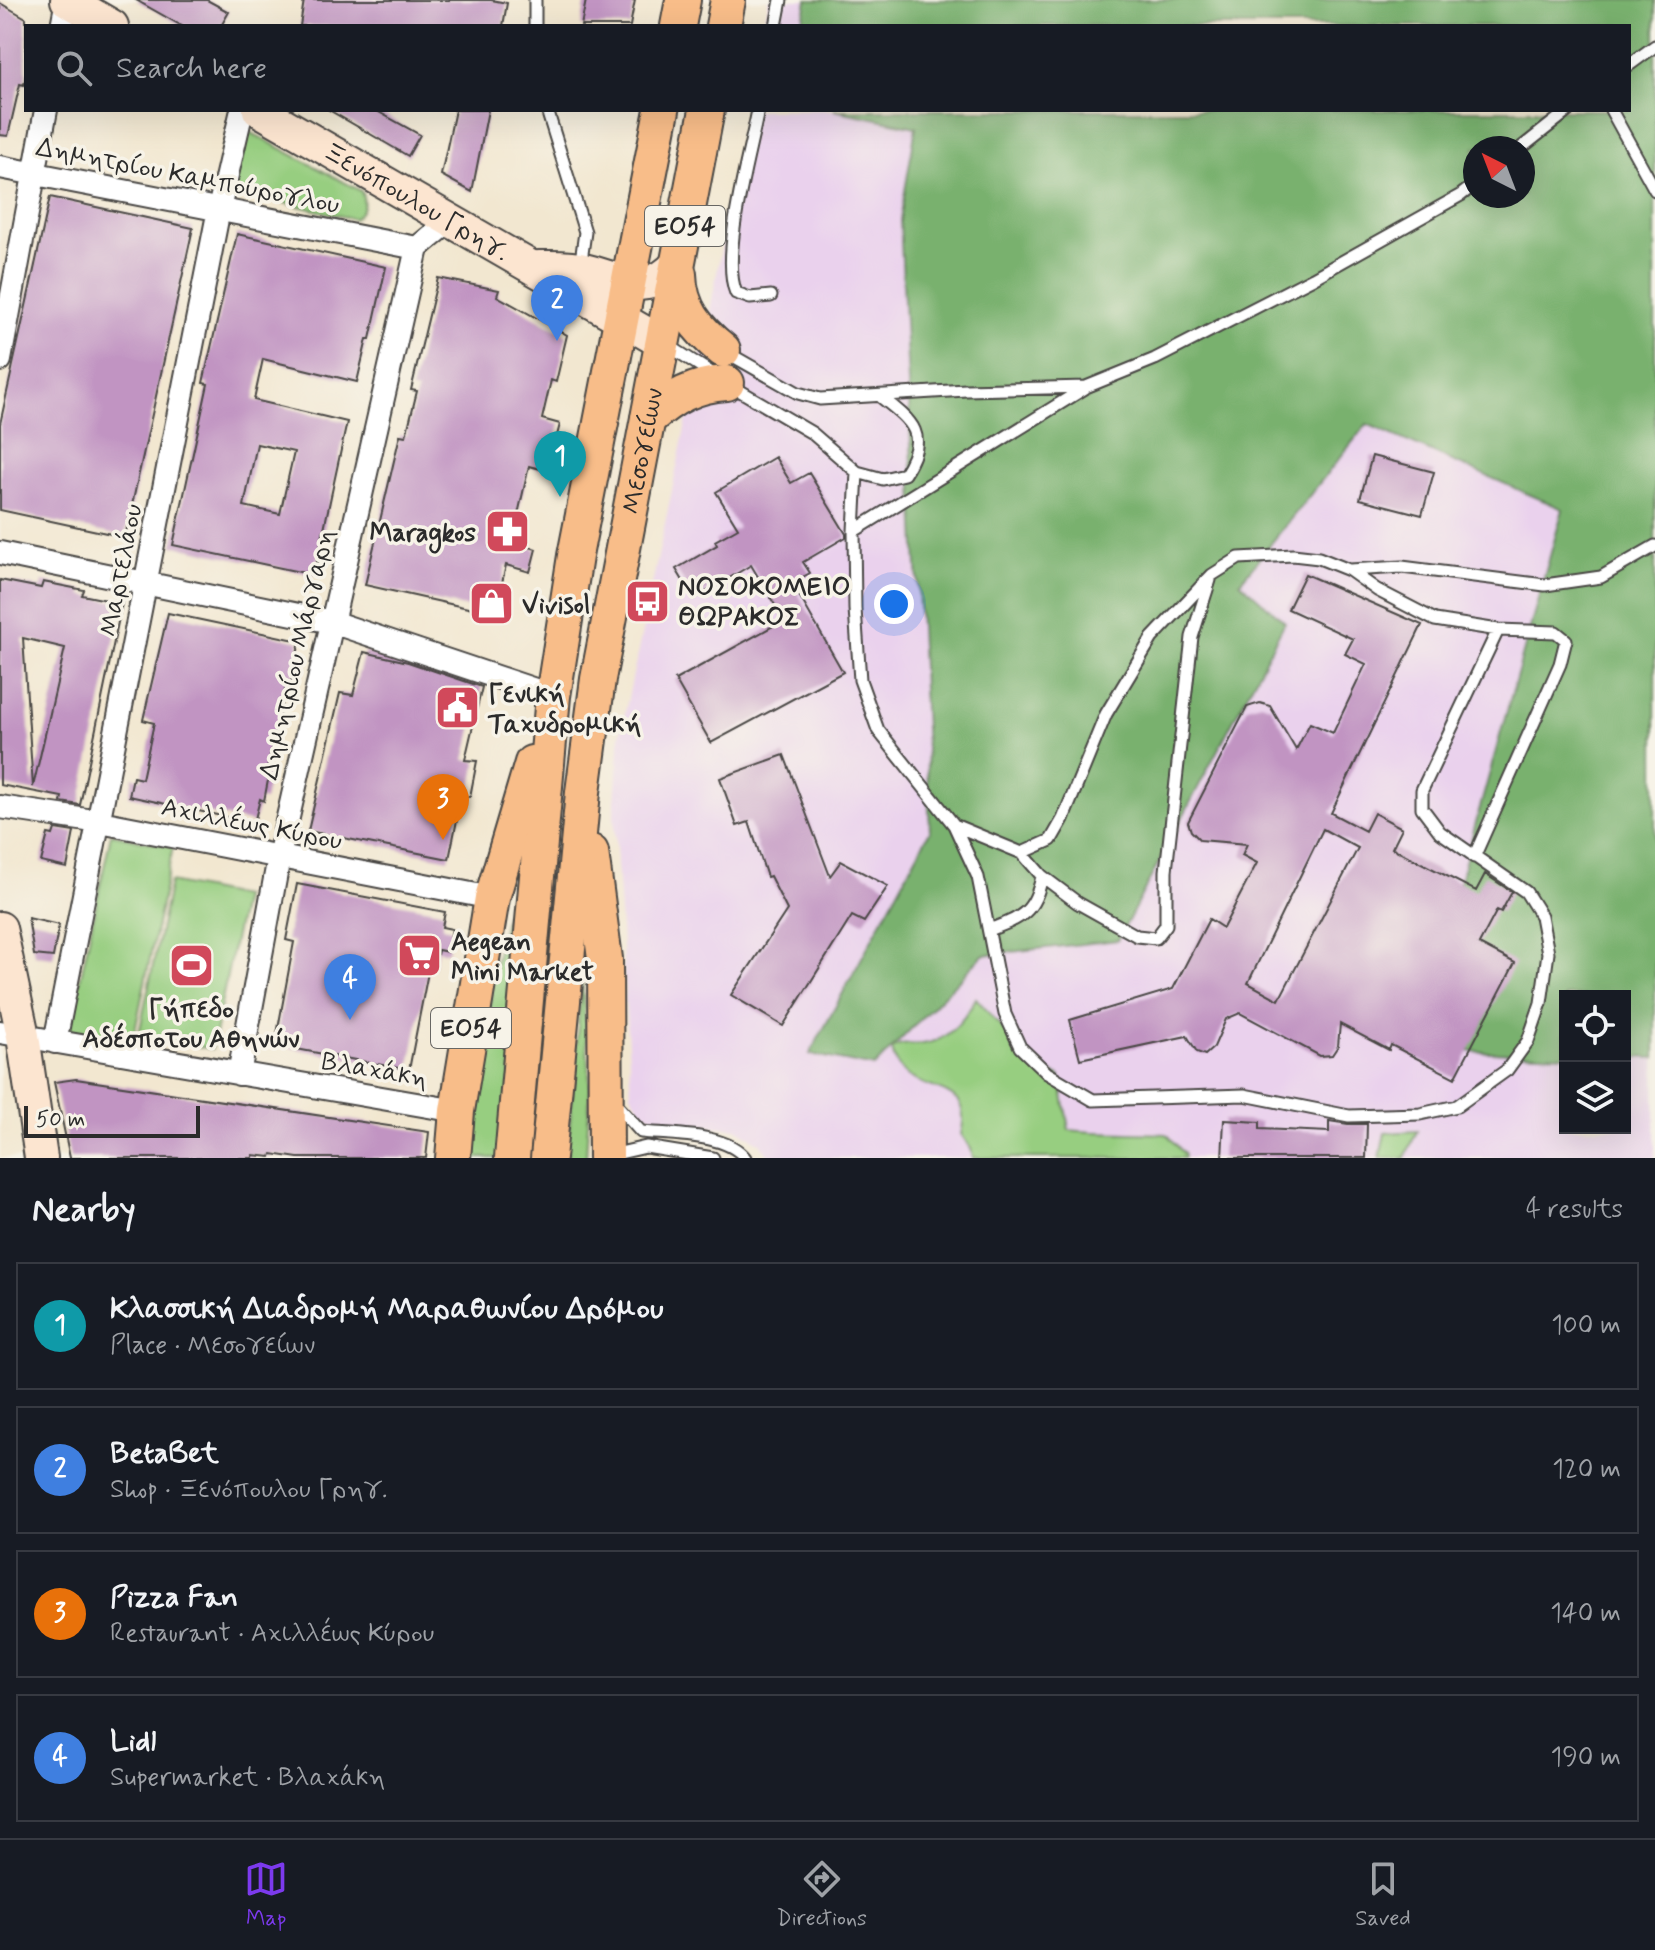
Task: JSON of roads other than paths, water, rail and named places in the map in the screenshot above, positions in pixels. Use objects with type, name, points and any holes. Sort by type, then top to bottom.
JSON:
[{"type":"main road","points":[[678,24],[683,0]]},
{"type":"main road","points":[[723,24],[728,0]]},
{"type":"main road","name":"Μεσογείων","points":[[512,1158],[553,696],[575,556],[662,112]]},
{"type":"main road","name":"Μεσογείων","points":[[548,1158],[583,792],[598,679],[648,419],[672,342],[678,263],[707,112]]},
{"type":"main road","points":[[648,419],[669,401],[693,388],[716,358],[686,310],[679,286],[678,263]]},
{"type":"main road","name":"Μεσογείων","points":[[453,1158],[457,1111],[492,898],[553,696]]},
{"type":"main road","name":"Μεσογείων","points":[[583,792],[605,959],[606,1157]]},
{"type":"street","points":[[62,24],[67,0],[109,24]]},
{"type":"street","points":[[0,360],[46,112]]},
{"type":"street","name":"Μαρτελάου","points":[[55,1042],[219,209],[242,112]]},
{"type":"street","name":"Ξενόπουλου Γρηγ.","points":[[262,112],[623,319],[672,342]]},
{"type":"street","name":"Δημητρίου Καμπούρογλου","points":[[0,167],[417,248]]},
{"type":"street","points":[[417,248],[451,220]]},
{"type":"street","name":"Δημητρίου Μάργαρη","points":[[239,1074],[279,857],[417,248]]},
{"type":"street","points":[[630,284],[649,284],[666,276],[678,263]]},
{"type":"street","name":"Ξενόπουλου Γρηγ.","points":[[532,267],[579,268],[630,284]]},
{"type":"street","points":[[0,553],[332,622],[553,696]]},
{"type":"street","name":"Αχιλλέως Κύρου","points":[[0,807],[100,822],[492,898]]},
{"type":"street","points":[[0,928],[11,1034],[41,1158]]},
{"type":"street","name":"Βλαχάκη","points":[[11,1034],[457,1111]]},
{"type":"lane","points":[[535,0],[535,24]]},
{"type":"lane","points":[[776,24],[781,0]]},
{"type":"lane","points":[[1631,64],[1655,46]]},
{"type":"lane","points":[[548,112],[585,232],[579,268]]},
{"type":"lane","points":[[758,112],[729,253],[731,281],[736,293],[750,298],[771,296]]},
{"type":"lane","points":[[1535,137],[1566,112]]},
{"type":"lane","points":[[1612,112],[1655,190]]},
{"type":"lane","points":[[854,531],[1086,387],[1155,359],[1313,278],[1463,193]]},
{"type":"lane","points":[[672,342],[820,399],[966,390],[1086,387]]},
{"type":"lane","points":[[716,358],[857,472],[883,479],[904,474],[918,453],[916,432],[901,412],[881,397]]},
{"type":"lane","points":[[857,472],[855,609],[860,680],[878,730],[954,825],[978,877],[1005,1014],[1020,1047],[1047,1073],[1093,1100],[1244,1095],[1349,1116],[1420,1114],[1457,1106],[1507,1070],[1528,1041],[1541,1003],[1548,953],[1541,916],[1526,892],[1440,832],[1422,808],[1422,790],[1498,630]]},
{"type":"lane","points":[[1349,570],[1402,567],[1545,585],[1601,577],[1655,546]]},
{"type":"lane","points":[[1022,853],[1051,840],[1063,819],[1106,714],[1152,638],[1212,575],[1239,558],[1293,555],[1319,558],[1349,570],[1377,590],[1435,620],[1498,630],[1556,632],[1566,640],[1560,664],[1474,857]]},
{"type":"lane","points":[[954,825],[1022,853],[1042,876],[1078,903],[1137,936],[1156,938],[1166,925],[1166,871],[1192,637],[1212,575]]},
{"type":"lane","points":[[989,930],[1017,920],[1037,899],[1042,876]]},
{"type":"lane","points":[[606,1093],[641,1132],[724,1142],[745,1158]]},
{"type":"lane","points":[[606,1157],[646,1147],[713,1158]]},
{"type":"place","name":"BetaBet","points":[[557,341]]},
{"type":"place","name":"Κλασσική Διαδρομή Μαραθωνίου Δρόμου","points":[[560,497]]},
{"type":"place","name":"Maragkos","points":[[507,532]]},
{"type":"place","name":"ΝΟΣΟΚΟΜΕΙΟ ΘΩΡΑΚΟΣ","points":[[647,601]]},
{"type":"place","name":"Vivisol","points":[[491,604]]},
{"type":"place","name":"Γενική Ταχυδρομική","points":[[457,708]]},
{"type":"place","name":"Pizza Fan","points":[[443,840]]},
{"type":"place","name":"Aegean Mini Market","points":[[420,956]]},
{"type":"place","name":"Γήπεδο Αδέσποτου Αθηνών","points":[[191,965]]},
{"type":"place","name":"Lidl","points":[[350,1020]]}]
